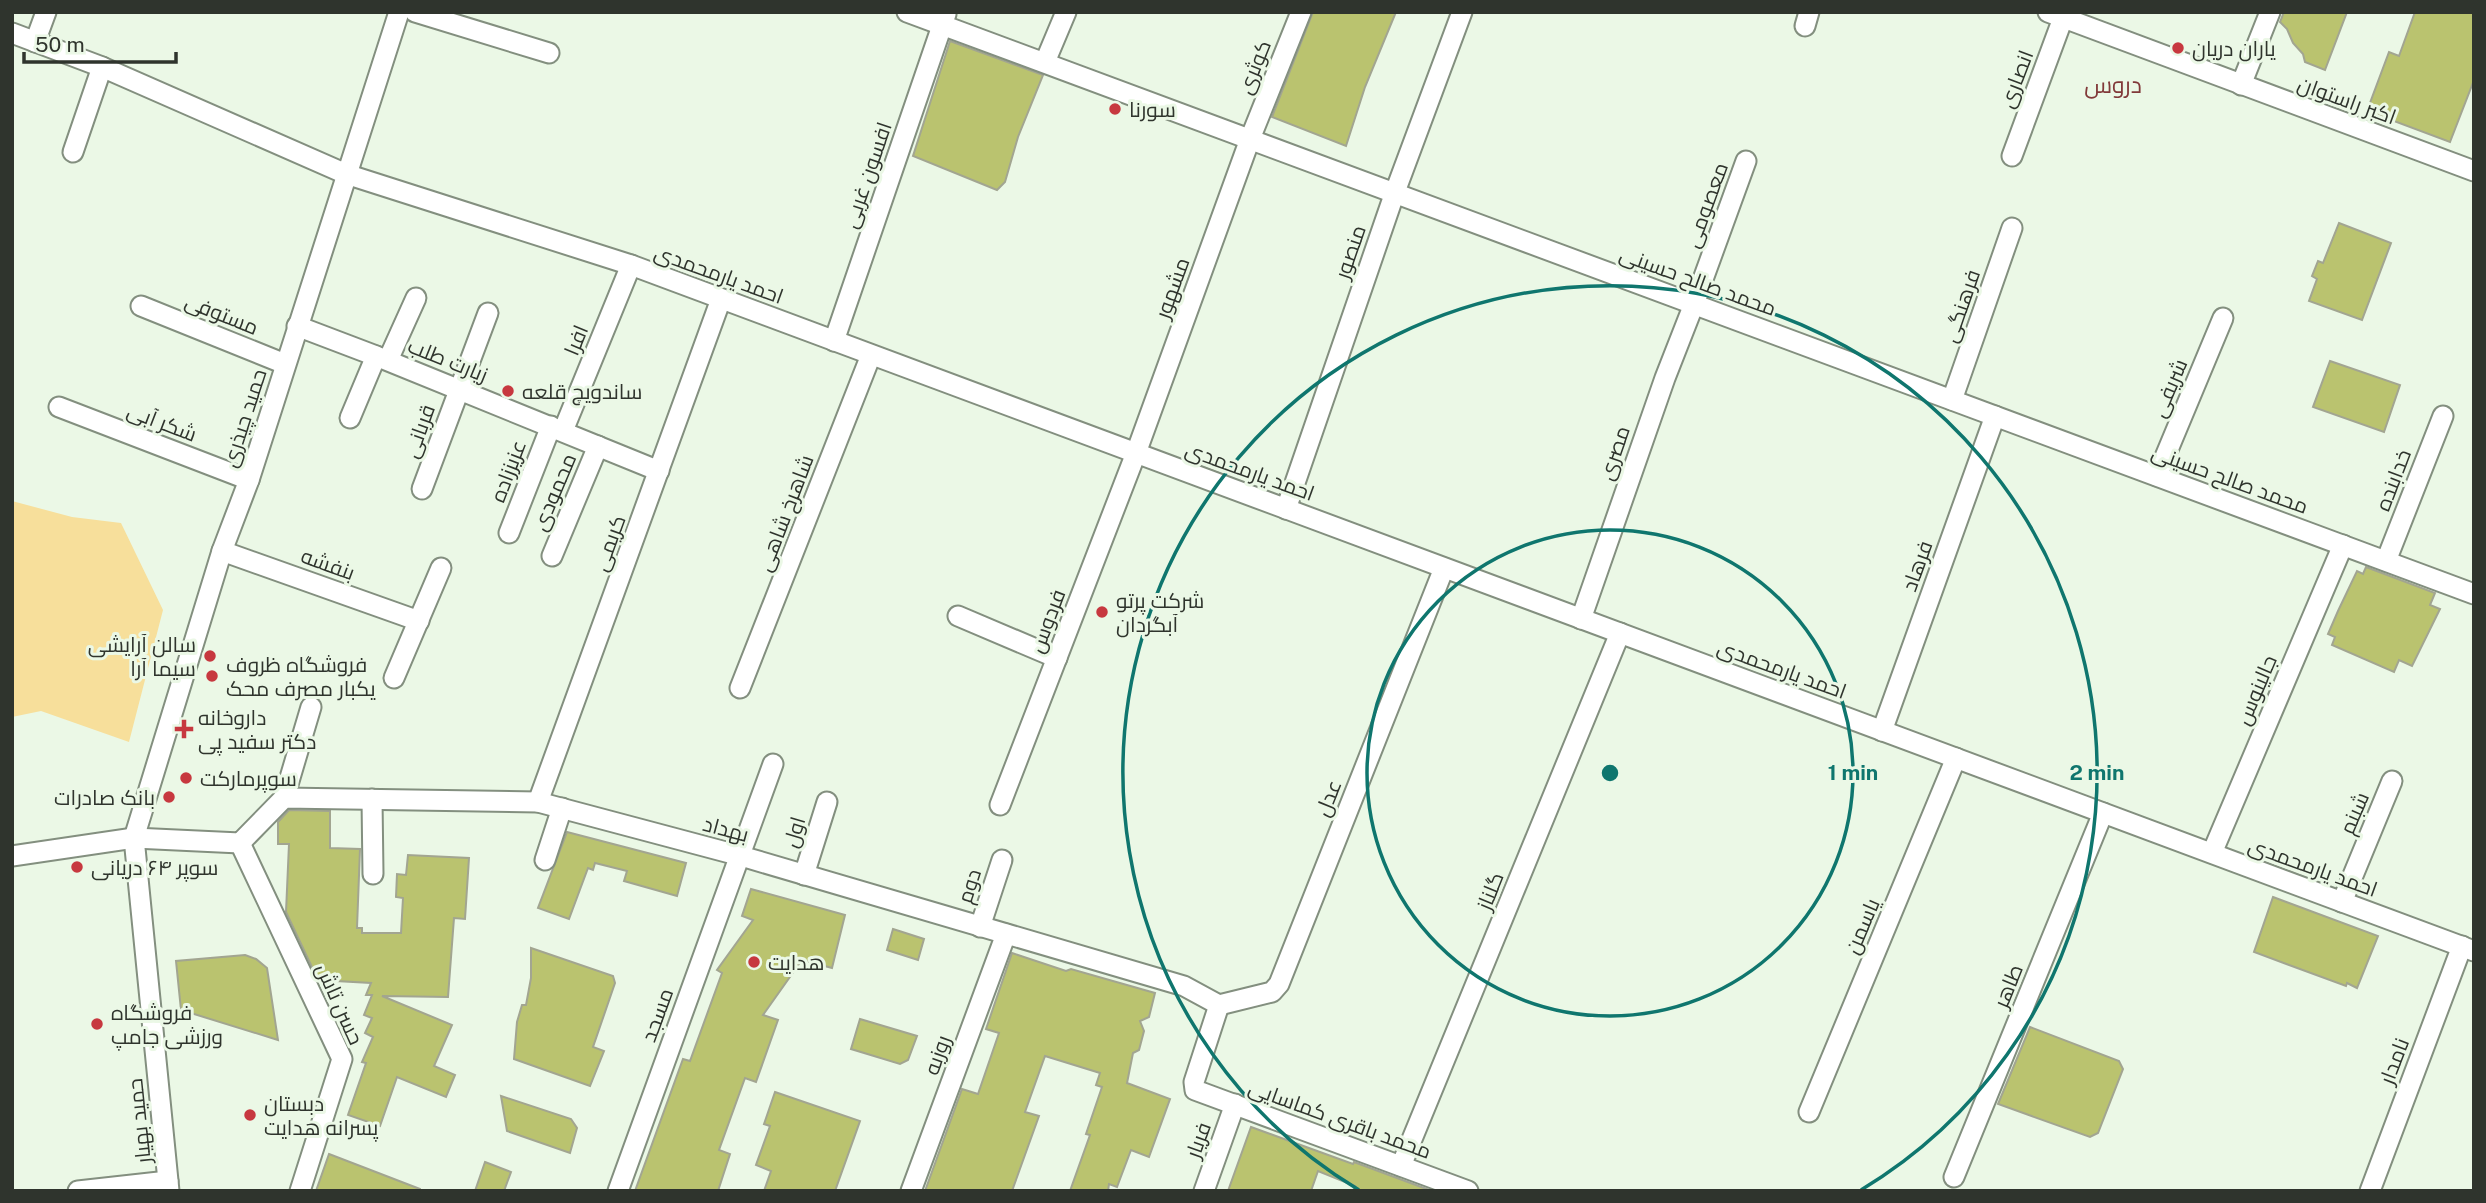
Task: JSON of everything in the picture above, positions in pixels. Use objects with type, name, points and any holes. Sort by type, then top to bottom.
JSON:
[{"type":"street","points":[[35,42],[46,12]]},
{"type":"street","name":"حمید چیذری","points":[[134,838],[222,551],[248,480],[399,12]]},
{"type":"street","points":[[415,12],[549,53]]},
{"type":"street","name":"محمد صالح حسینی","points":[[907,12],[945,18],[1045,62],[2474,594]]},
{"type":"street","points":[[1045,62],[1066,12]]},
{"type":"street","name":"کوثری","points":[[1250,139],[1301,12]]},
{"type":"street","name":"منصور","points":[[1286,509],[1395,192],[1462,12]]},
{"type":"street","points":[[2241,85],[2270,12]]},
{"type":"street","name":"اکبر راستوان","points":[[2055,15],[2474,171]]},
{"type":"street","name":"انصاری","points":[[2012,156],[2055,15]]},
{"type":"street","name":"افسون غربی","points":[[834,341],[945,18]]},
{"type":"street","name":"احمد یارمحمدی","points":[[12,33],[102,67],[346,174],[631,265],[2468,949]]},
{"type":"street","points":[[73,152],[102,67]]},
{"type":"street","name":"مشهور","points":[[1136,453],[1250,139]]},
{"type":"street","name":"معصومی","points":[[1694,304],[1746,161]]},
{"type":"street","name":"فرهنگی","points":[[1952,400],[2012,228]]},
{"type":"street","name":"افرا","points":[[557,429],[631,265]]},
{"type":"street","points":[[350,418],[416,298]]},
{"type":"street","name":"کریمی","points":[[538,802],[721,299]]},
{"type":"street","name":"مصری","points":[[1581,619],[1665,378],[1694,304]]},
{"type":"street","name":"مستوفی","points":[[141,306],[285,364]]},
{"type":"street","name":"قربانی","points":[[422,489],[488,313]]},
{"type":"street","name":"شریفی","points":[[2157,476],[2223,318]]},
{"type":"street","name":"زیارت طلب","points":[[297,326],[659,471]]},
{"type":"street","name":"شاهرخ شاهی","points":[[740,688],[871,355]]},
{"type":"street","name":"شکر آبی","points":[[59,407],[248,480]]},
{"type":"street","name":"فرهاد","points":[[1882,731],[1995,416]]},
{"type":"street","name":"خدابنده","points":[[2386,561],[2442,416]]},
{"type":"street","name":"عزیززاده","points":[[509,533],[557,429]]},
{"type":"street","name":"محمودی","points":[[552,556],[598,446]]},
{"type":"street","name":"فردوس","points":[[1000,805],[1136,453]]},
{"type":"street","name":"جالینوس","points":[[2212,853],[2343,545]]},
{"type":"street","name":"بنفشه","points":[[222,551],[419,621]]},
{"type":"street","points":[[394,678],[440,568]]},
{"type":"street","name":"عدل","points":[[1219,1005],[1272,992],[1279,984],[1444,568]]},
{"type":"street","points":[[958,616],[1057,658]]},
{"type":"street","name":"گلناز","points":[[1401,1166],[1620,633]]},
{"type":"street","points":[[12,856],[134,838],[240,843],[284,798],[311,707]]},
{"type":"street","name":"یاسمن","points":[[1809,1112],[1956,758]]},
{"type":"street","name":"مسجد","points":[[618,1191],[773,764]]},
{"type":"street","name":"شبنم","points":[[2342,902],[2392,781]]},
{"type":"street","name":"بهداد","points":[[284,798],[538,802],[741,856],[1184,986],[1219,1005]]},
{"type":"street","points":[[372,799],[373,874]]},
{"type":"street","name":"اول","points":[[804,875],[827,802]]},
{"type":"street","points":[[545,860],[562,808]]},
{"type":"street","name":"طاهر","points":[[1954,1177],[2103,813]]},
{"type":"street","name":"حمید بهیار","points":[[134,838],[168,1186]]},
{"type":"street","name":"حسن تاش","points":[[240,843],[342,1059],[300,1191]]},
{"type":"street","name":"دوم","points":[[980,927],[1002,860]]},
{"type":"street","name":"روزبه","points":[[911,1191],[1006,934]]},
{"type":"street","name":"نامدار","points":[[2370,1191],[2468,949]]},
{"type":"street","name":"محمد باقری کماسایی","points":[[1219,1005],[1194,1082],[1195,1090],[1468,1191]]},
{"type":"street","name":"فریار","points":[[1204,1191],[1235,1104]]},
{"type":"street","points":[[79,1191],[168,1186]]},
{"type":"shaded area","points":[[12,501],[72,517],[121,523],[163,610],[129,742],[41,711],[12,717]]},
{"type":"building","points":[[1313,12],[1396,12],[1365,87],[1346,146],[1272,117]]},
{"type":"building","points":[[2284,12],[2347,12],[2325,70],[2305,62],[2303,54],[2280,22]]},
{"type":"building","points":[[2415,12],[2474,12],[2474,80],[2450,142],[2367,111],[2389,52],[2399,56]]},
{"type":"building","points":[[950,41],[1043,75],[1018,137],[1005,182],[997,190],[913,156]]},
{"type":"building","points":[[2339,223],[2391,243],[2362,320],[2309,301],[2317,279],[2312,276],[2318,261],[2323,263]]},
{"type":"building","points":[[2330,361],[2400,385],[2384,432],[2313,407]]},
{"type":"building","points":[[2366,567],[2435,593],[2430,605],[2440,609],[2412,666],[2399,660],[2394,672],[2332,645],[2335,637],[2328,634],[2338,611],[2357,571],[2363,574]]},
{"type":"building","points":[[289,810],[330,811],[330,848],[360,849],[357,928],[362,928],[362,933],[401,933],[403,898],[396,897],[397,874],[406,875],[408,855],[469,858],[465,919],[454,918],[448,997],[382,996],[452,1025],[434,1066],[455,1075],[446,1097],[397,1077],[380,1126],[348,1115],[366,1063],[362,1062],[373,1037],[365,1033],[372,1018],[364,1015],[372,995],[366,995],[371,983],[318,980],[286,912],[289,844],[278,844],[278,822]]},
{"type":"building","points":[[567,832],[686,863],[677,896],[624,881],[627,871],[595,863],[593,870],[588,868],[569,919],[538,908]]},
{"type":"building","points":[[751,889],[845,915],[832,968],[802,960],[763,1015],[778,1020],[756,1082],[745,1078],[719,1150],[730,1154],[718,1191],[635,1191],[683,1059],[690,1061],[722,973],[717,970],[753,920],[742,916]]},
{"type":"building","points":[[2273,897],[2378,936],[2357,988],[2254,952]]},
{"type":"building","points":[[893,929],[924,939],[918,960],[887,950]]},
{"type":"building","points":[[531,948],[613,976],[615,983],[593,1047],[604,1051],[590,1086],[514,1059],[517,1022],[522,1005],[526,1005],[531,978]]},
{"type":"building","points":[[1012,953],[1066,971],[1071,969],[1155,993],[1149,1017],[1140,1021],[1144,1031],[1139,1050],[1133,1053],[1127,1083],[1170,1099],[1149,1157],[1131,1150],[1117,1187],[1109,1184],[1108,1191],[1070,1191],[1090,1135],[1086,1134],[1102,1087],[1096,1085],[1100,1073],[1045,1056],[1025,1112],[1039,1116],[1012,1191],[925,1191],[962,1089],[978,1094],[999,1033],[986,1029]]},
{"type":"building","points":[[245,955],[256,959],[267,968],[278,1040],[181,1010],[176,961]]},
{"type":"building","points":[[860,1019],[917,1036],[908,1060],[900,1064],[851,1049]]},
{"type":"building","points":[[2030,1027],[2119,1061],[2123,1069],[2098,1133],[2090,1137],[1998,1104]]},
{"type":"building","points":[[775,1092],[860,1121],[835,1191],[764,1191],[771,1171],[756,1165],[770,1126],[764,1124]]},
{"type":"building","points":[[501,1096],[571,1119],[577,1128],[570,1153],[507,1131]]},
{"type":"building","points":[[1251,1127],[1432,1191],[1353,1191],[1355,1186],[1318,1171],[1311,1191],[1228,1191]]},
{"type":"building","points":[[329,1154],[420,1189],[420,1191],[316,1191]]},
{"type":"building","points":[[485,1162],[511,1172],[504,1191],[475,1191]]},
{"type":"place","name":"یاران دریان","points":[[2178,48]]},
{"type":"place","name":"سورنا","points":[[1115,109]]},
{"type":"place","name":"ساندویچ قلعه","points":[[508,391]]},
{"type":"place","name":"شرکت پرتو آبگردان","points":[[1102,612]]},
{"type":"place","name":"سالن آرایشی سیما آرا","points":[[210,656]]},
{"type":"place","name":"فروشگاه ظروف یکبار مصرف محک","points":[[212,676]]},
{"type":"place","name":"داروخانه دکتر سفید پی","points":[[184,729]]},
{"type":"place","name":"سوپرمارکت","points":[[186,778]]},
{"type":"place","name":"بانک صادرات","points":[[169,797]]},
{"type":"place","name":"سوپر ۶۴ دریانی","points":[[77,867]]},
{"type":"place","name":"هدایت","points":[[754,962]]},
{"type":"place","name":"فروشگاه ورزشی جامپ","points":[[97,1024]]},
{"type":"place","name":"دبستان پسرانه هدایت","points":[[250,1115]]},
{"type":"district","name":"دروس","points":[[2113,84]]}]
